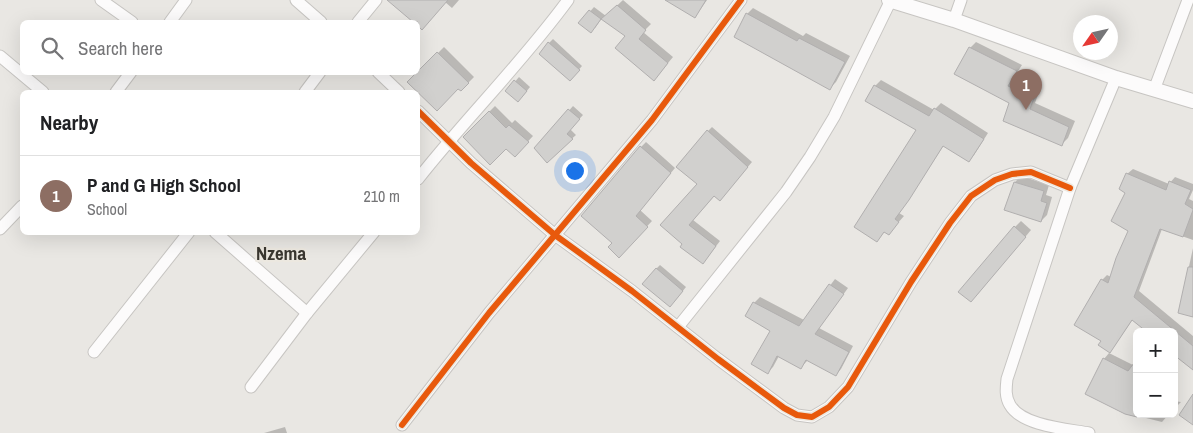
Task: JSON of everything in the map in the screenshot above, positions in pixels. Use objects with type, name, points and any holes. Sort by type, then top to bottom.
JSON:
[{"type":"street","points":[[101,0],[129,20]]},
{"type":"street","points":[[171,20],[186,0]]},
{"type":"street","points":[[296,0],[319,20]]},
{"type":"street","points":[[360,20],[376,0]]},
{"type":"street","points":[[420,176],[447,141],[540,36],[568,0]]},
{"type":"street","points":[[402,425],[489,313],[652,120],[741,0]]},
{"type":"street","points":[[678,326],[786,192],[810,157],[834,117],[890,0],[954,20],[1116,78],[1193,101]]},
{"type":"street","points":[[954,20],[961,0]]},
{"type":"street","points":[[1154,90],[1188,0]]},
{"type":"street","points":[[0,56],[20,73]]},
{"type":"street","points":[[23,75],[41,90]]},
{"type":"street","points":[[118,90],[129,75]]},
{"type":"street","points":[[306,90],[318,75]]},
{"type":"street","points":[[381,75],[397,90]]},
{"type":"street","points":[[1089,433],[1045,425],[1022,416],[1010,406],[1005,392],[1007,379],[1070,188],[1116,78]]},
{"type":"street","points":[[420,113],[447,141],[555,235],[678,326],[718,359],[784,408],[797,415],[812,417],[829,407],[848,387],[911,282],[950,223],[971,196],[995,180],[1012,174],[1031,172],[1070,188]]},
{"type":"street","points":[[0,229],[20,208]]},
{"type":"street","points":[[94,352],[187,235]]},
{"type":"street","points":[[218,235],[307,312]]},
{"type":"street","points":[[251,387],[307,312],[371,235]]},
{"type":"building","points":[[387,0],[448,0],[422,30],[420,28],[420,20],[411,20]]},
{"type":"building","points":[[665,0],[706,0],[695,18]]},
{"type":"building","points":[[617,5],[646,30],[639,39],[668,63],[654,81],[615,48],[625,36],[601,19]]},
{"type":"building","points":[[589,10],[601,19],[591,33],[578,23]]},
{"type":"building","points":[[746,13],[797,41],[799,38],[845,62],[830,90],[734,37]]},
{"type":"building","points":[[548,42],[580,70],[570,81],[539,54]]},
{"type":"building","points":[[969,47],[1017,71],[1008,86],[1034,98],[1030,109],[1069,127],[1062,146],[1003,121],[1009,103],[954,74]]},
{"type":"building","points":[[437,52],[469,83],[461,91],[458,89],[437,111],[420,95],[420,90],[415,90],[407,82],[414,75],[420,75],[420,69]]},
{"type":"building","points":[[514,80],[527,91],[518,102],[505,91]]},
{"type":"building","points":[[874,85],[929,116],[934,108],[984,139],[969,162],[943,146],[895,219],[899,222],[889,235],[884,232],[877,242],[854,227],[916,130],[865,101]]},
{"type":"building","points":[[568,109],[580,119],[567,134],[573,139],[547,163],[534,148]]},
{"type":"building","points":[[489,111],[506,128],[509,125],[529,142],[515,157],[506,149],[490,165],[463,137]]},
{"type":"building","points":[[707,130],[748,167],[720,201],[714,196],[689,225],[716,246],[703,264],[680,247],[682,244],[660,225],[697,184],[676,167]]},
{"type":"building","points":[[640,146],[671,173],[636,216],[648,227],[619,258],[608,247],[612,243],[581,216]]},
{"type":"building","points":[[1126,173],[1166,190],[1169,181],[1191,190],[1185,204],[1193,210],[1183,237],[1160,229],[1134,297],[1171,328],[1142,328],[1132,320],[1110,353],[1098,345],[1101,341],[1074,325],[1101,279],[1108,283],[1116,258],[1128,231],[1111,221],[1125,193],[1119,189]]},
{"type":"building","points":[[1014,182],[1044,191],[1041,201],[1047,203],[1041,222],[1004,210]]},
{"type":"building","points":[[1014,226],[1026,237],[971,302],[958,292]]},
{"type":"building","points":[[1188,267],[1193,267],[1193,317],[1178,313]]},
{"type":"building","points":[[656,268],[683,291],[670,307],[642,284]]},
{"type":"building","points":[[829,284],[844,294],[815,334],[849,352],[836,376],[806,360],[801,369],[777,356],[768,374],[751,364],[770,331],[745,316],[753,302],[799,326]]},
{"type":"building","points":[[1178,334],[1193,346],[1193,370],[1178,358]]},
{"type":"building","points":[[1103,358],[1128,371],[1133,364],[1133,416],[1125,414],[1085,394]]},
{"type":"building","points":[[1193,394],[1193,425],[1179,415]]},
{"type":"cycle path","points":[[402,425],[489,313],[652,120],[741,0]]},
{"type":"cycle path","points":[[420,113],[471,163],[555,235],[632,291],[784,408],[797,415],[812,417],[829,407],[848,387],[911,282],[950,223],[971,196],[995,180],[1012,174],[1031,172],[1070,188]]},
{"type":"place","name":"P and G High School","points":[[1026,110]]},
{"type":"district","name":"Nzema","points":[[281,253]]}]
